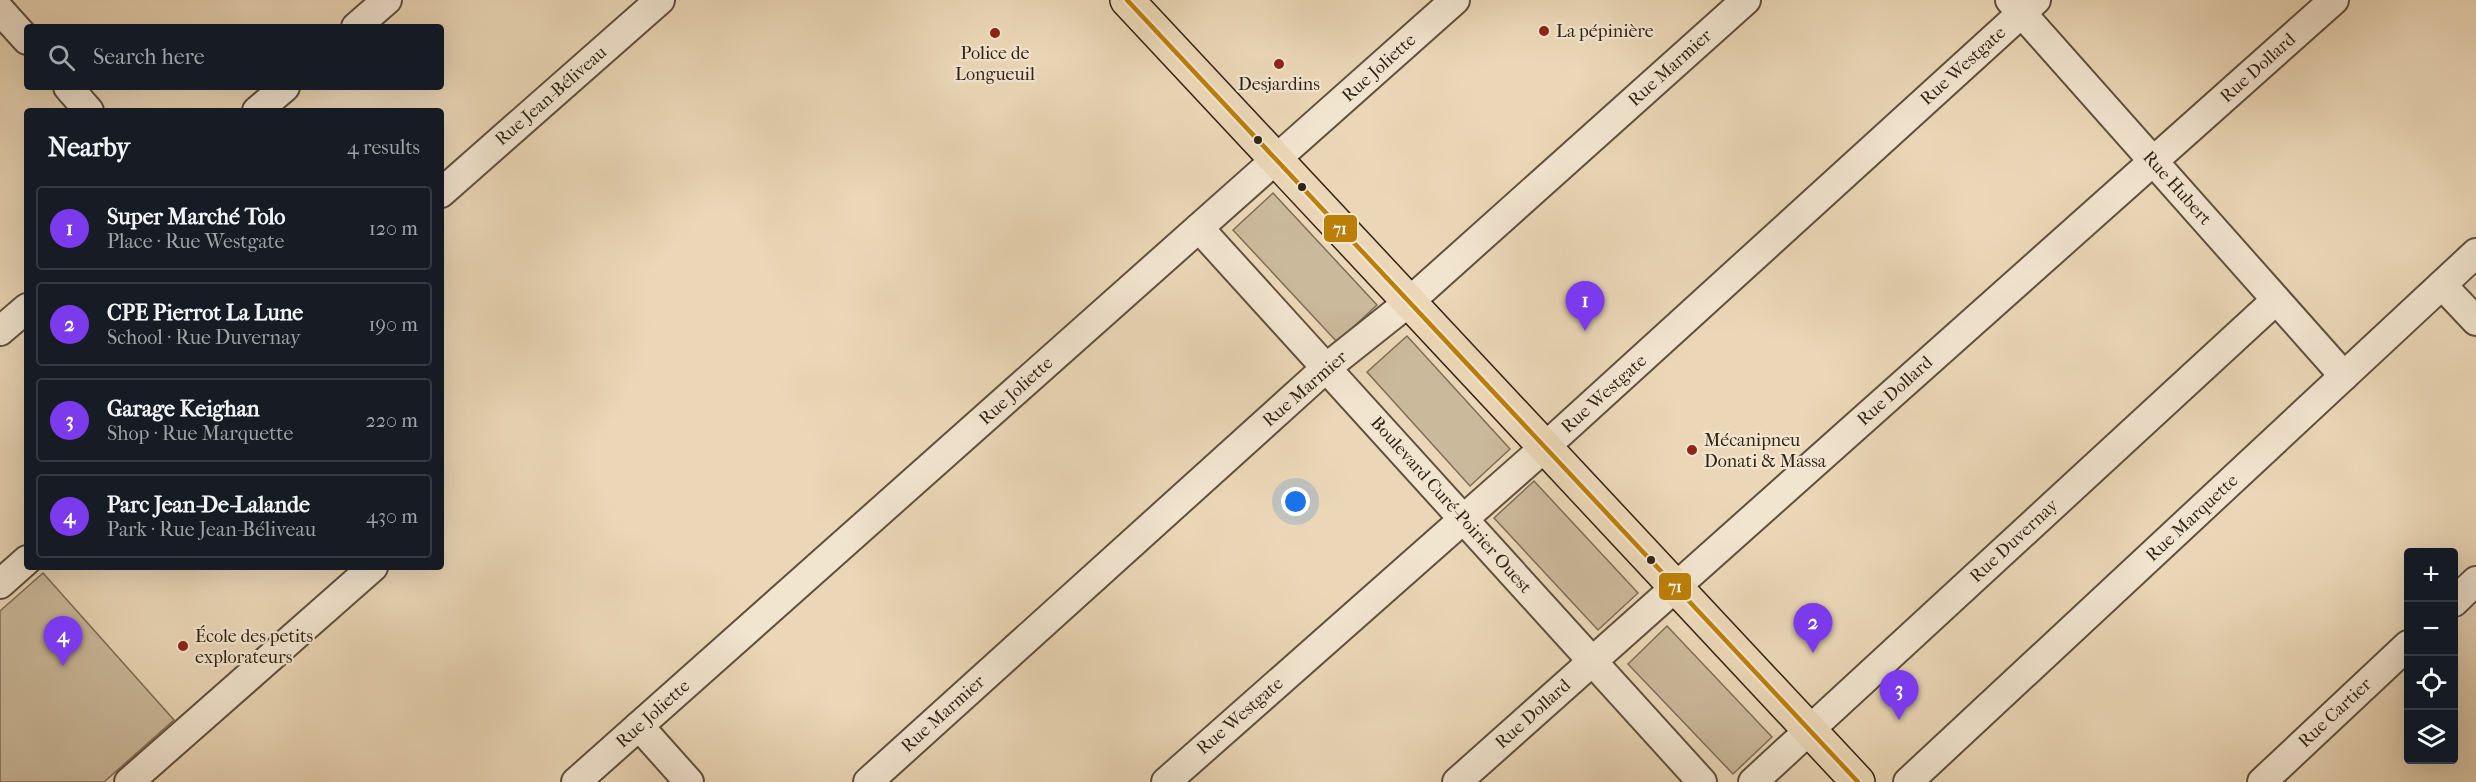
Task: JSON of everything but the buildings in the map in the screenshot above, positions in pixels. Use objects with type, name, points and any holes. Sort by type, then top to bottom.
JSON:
[{"type":"main road","points":[[1127,0],[1858,782]]},
{"type":"street","points":[[359,24],[387,0]]},
{"type":"street","name":"Rue Jean-Béliveau","points":[[444,190],[660,0]]},
{"type":"street","name":"Rue Joliette","points":[[576,782],[1455,0]]},
{"type":"street","name":"Rue Marmier","points":[[868,782],[1326,368],[1409,302],[1746,0]]},
{"type":"street","name":"Rue Dollard","points":[[1457,782],[2334,0]]},
{"type":"street","name":"Rue Hubert","points":[[2023,4],[2153,161],[2344,376]]},
{"type":"street","name":"Rue Westgate","points":[[1166,782],[1545,447],[2023,4]]},
{"type":"street","points":[[0,10],[24,37]]},
{"type":"street","points":[[71,90],[86,108]]},
{"type":"street","points":[[260,108],[282,90]]},
{"type":"street","name":"Boulevard Curé-Poirier Ouest","points":[[1199,228],[1702,782]]},
{"type":"street","name":"Rue Marquette","points":[[1908,782],[2476,253]]},
{"type":"street","points":[[2442,285],[2476,321]]},
{"type":"street","name":"Rue Duvernay","points":[[1753,782],[2276,300]]},
{"type":"street","points":[[0,332],[24,311]]},
{"type":"street","points":[[0,584],[24,563]]},
{"type":"street","points":[[129,782],[370,570]]},
{"type":"street","points":[[2455,602],[2476,581]]},
{"type":"street","name":"Rue Cartier","points":[[2262,782],[2404,650]]},
{"type":"street","points":[[639,726],[689,782]]},
{"type":"shaded area","points":[[1273,193],[1377,305],[1337,342],[1233,230]]},
{"type":"shaded area","points":[[1407,336],[1510,449],[1470,486],[1367,372]]},
{"type":"shaded area","points":[[1534,481],[1638,593],[1598,630],[1494,518]]},
{"type":"shaded area","points":[[43,573],[174,720],[104,782],[0,782],[0,611]]},
{"type":"shaded area","points":[[1667,626],[1772,737],[1733,774],[1628,664]]},
{"type":"transit line","name":"71","points":[[1127,0],[1858,782]]},
{"type":"place","name":"La pépinière","points":[[1544,31]]},
{"type":"place","name":"Police de Longueuil","points":[[995,33]]},
{"type":"place","name":"Desjardins","points":[[1279,64]]},
{"type":"place","name":"Super Marché Tolo","points":[[1585,331]]},
{"type":"place","name":"Mécanipneu Donati & Massa","points":[[1692,450]]},
{"type":"place","name":"École des petits explorateurs","points":[[183,646]]},
{"type":"place","name":"CPE Pierrot La Lune","points":[[1813,653]]},
{"type":"place","name":"Parc Jean-De-Lalande","points":[[63,666]]},
{"type":"place","name":"Garage Keighan","points":[[1899,720]]}]
